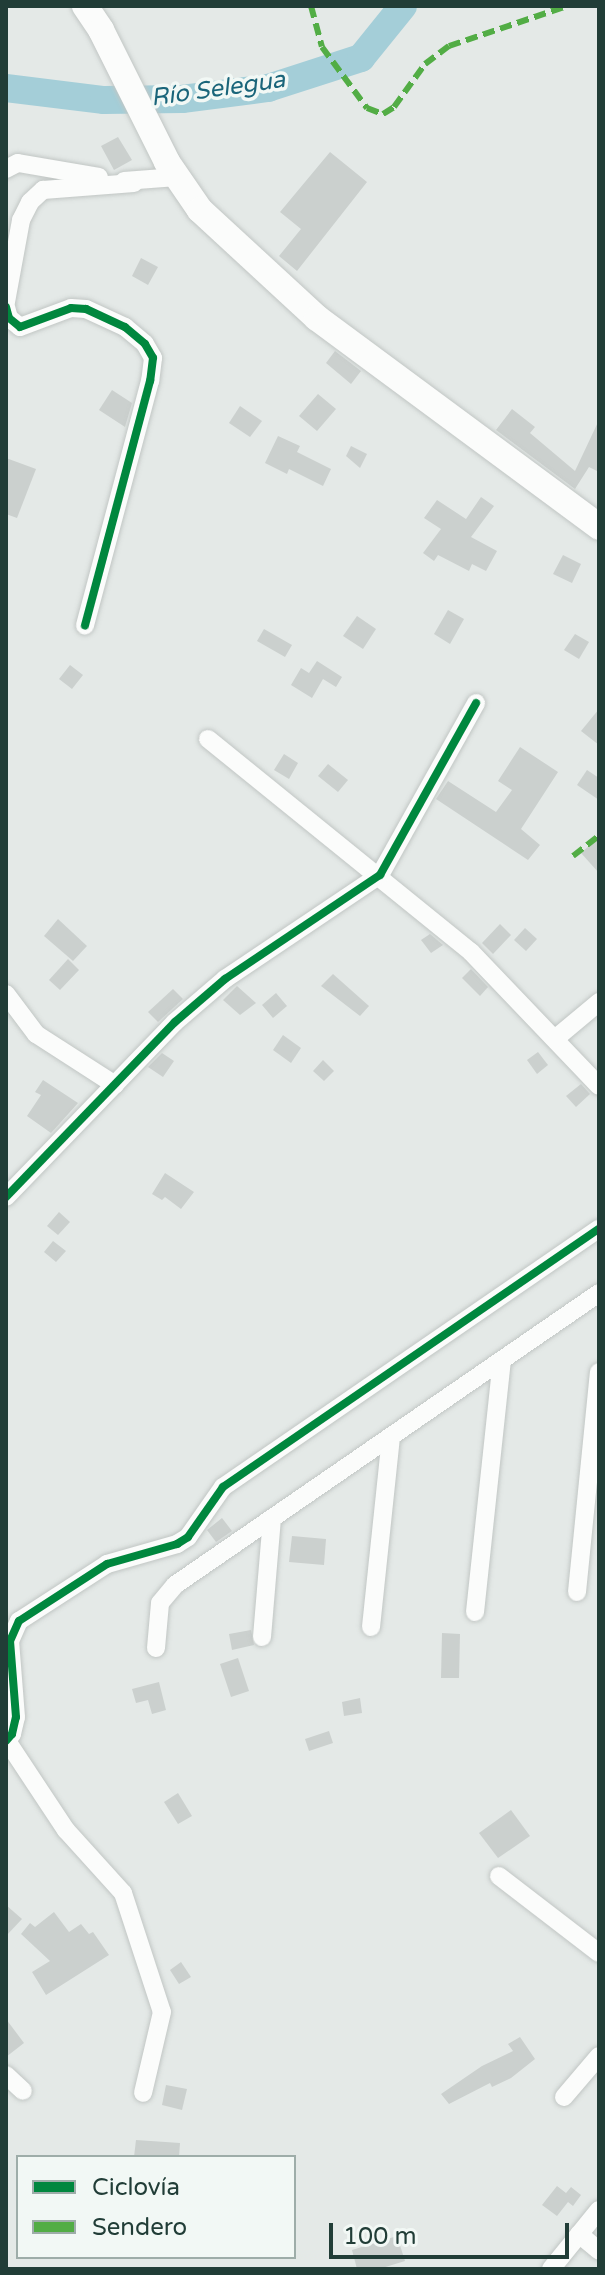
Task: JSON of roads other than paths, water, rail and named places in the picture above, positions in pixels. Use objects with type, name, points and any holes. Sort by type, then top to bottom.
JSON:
[{"type":"main road","points":[[85,6],[101,30],[172,170],[200,210],[317,318],[599,527]]},
{"type":"street","points":[[6,169],[18,163],[134,183]]},
{"type":"street","points":[[85,625],[150,381],[153,358],[145,344],[125,327],[86,309],[71,308],[20,327],[9,318],[6,304],[21,220],[30,202],[43,190],[134,183],[172,170]]},
{"type":"street","points":[[6,1197],[175,1022],[225,979],[380,875],[476,703]]},
{"type":"street","points":[[208,739],[380,875],[471,952],[599,1086]]},
{"type":"street","points":[[6,994],[36,1034],[115,1085]]},
{"type":"street","points":[[556,1038],[599,1002]]},
{"type":"street","points":[[143,2093],[162,2012],[123,1893],[66,1830],[7,1741],[16,1717],[10,1641],[19,1621],[107,1564],[177,1544],[188,1537],[223,1487],[599,1229]]},
{"type":"street","points":[[156,1648],[160,1603],[165,1593],[599,1293]]},
{"type":"street","points":[[475,1612],[502,1360]]},
{"type":"street","points":[[577,1592],[599,1372]]},
{"type":"street","points":[[371,1627],[391,1437]]},
{"type":"street","points":[[262,1637],[272,1518]]},
{"type":"street","points":[[499,1876],[599,1953]]},
{"type":"street","points":[[564,2097],[599,2056]]},
{"type":"street","points":[[6,2075],[23,2091]]},
{"type":"street","points":[[551,2269],[599,2210]]},
{"type":"street","points":[[579,2234],[599,2251]]},
{"type":"waterway","name":"Río Selegua","points":[[6,88],[104,100],[182,99],[268,88],[361,58],[403,6]]}]
